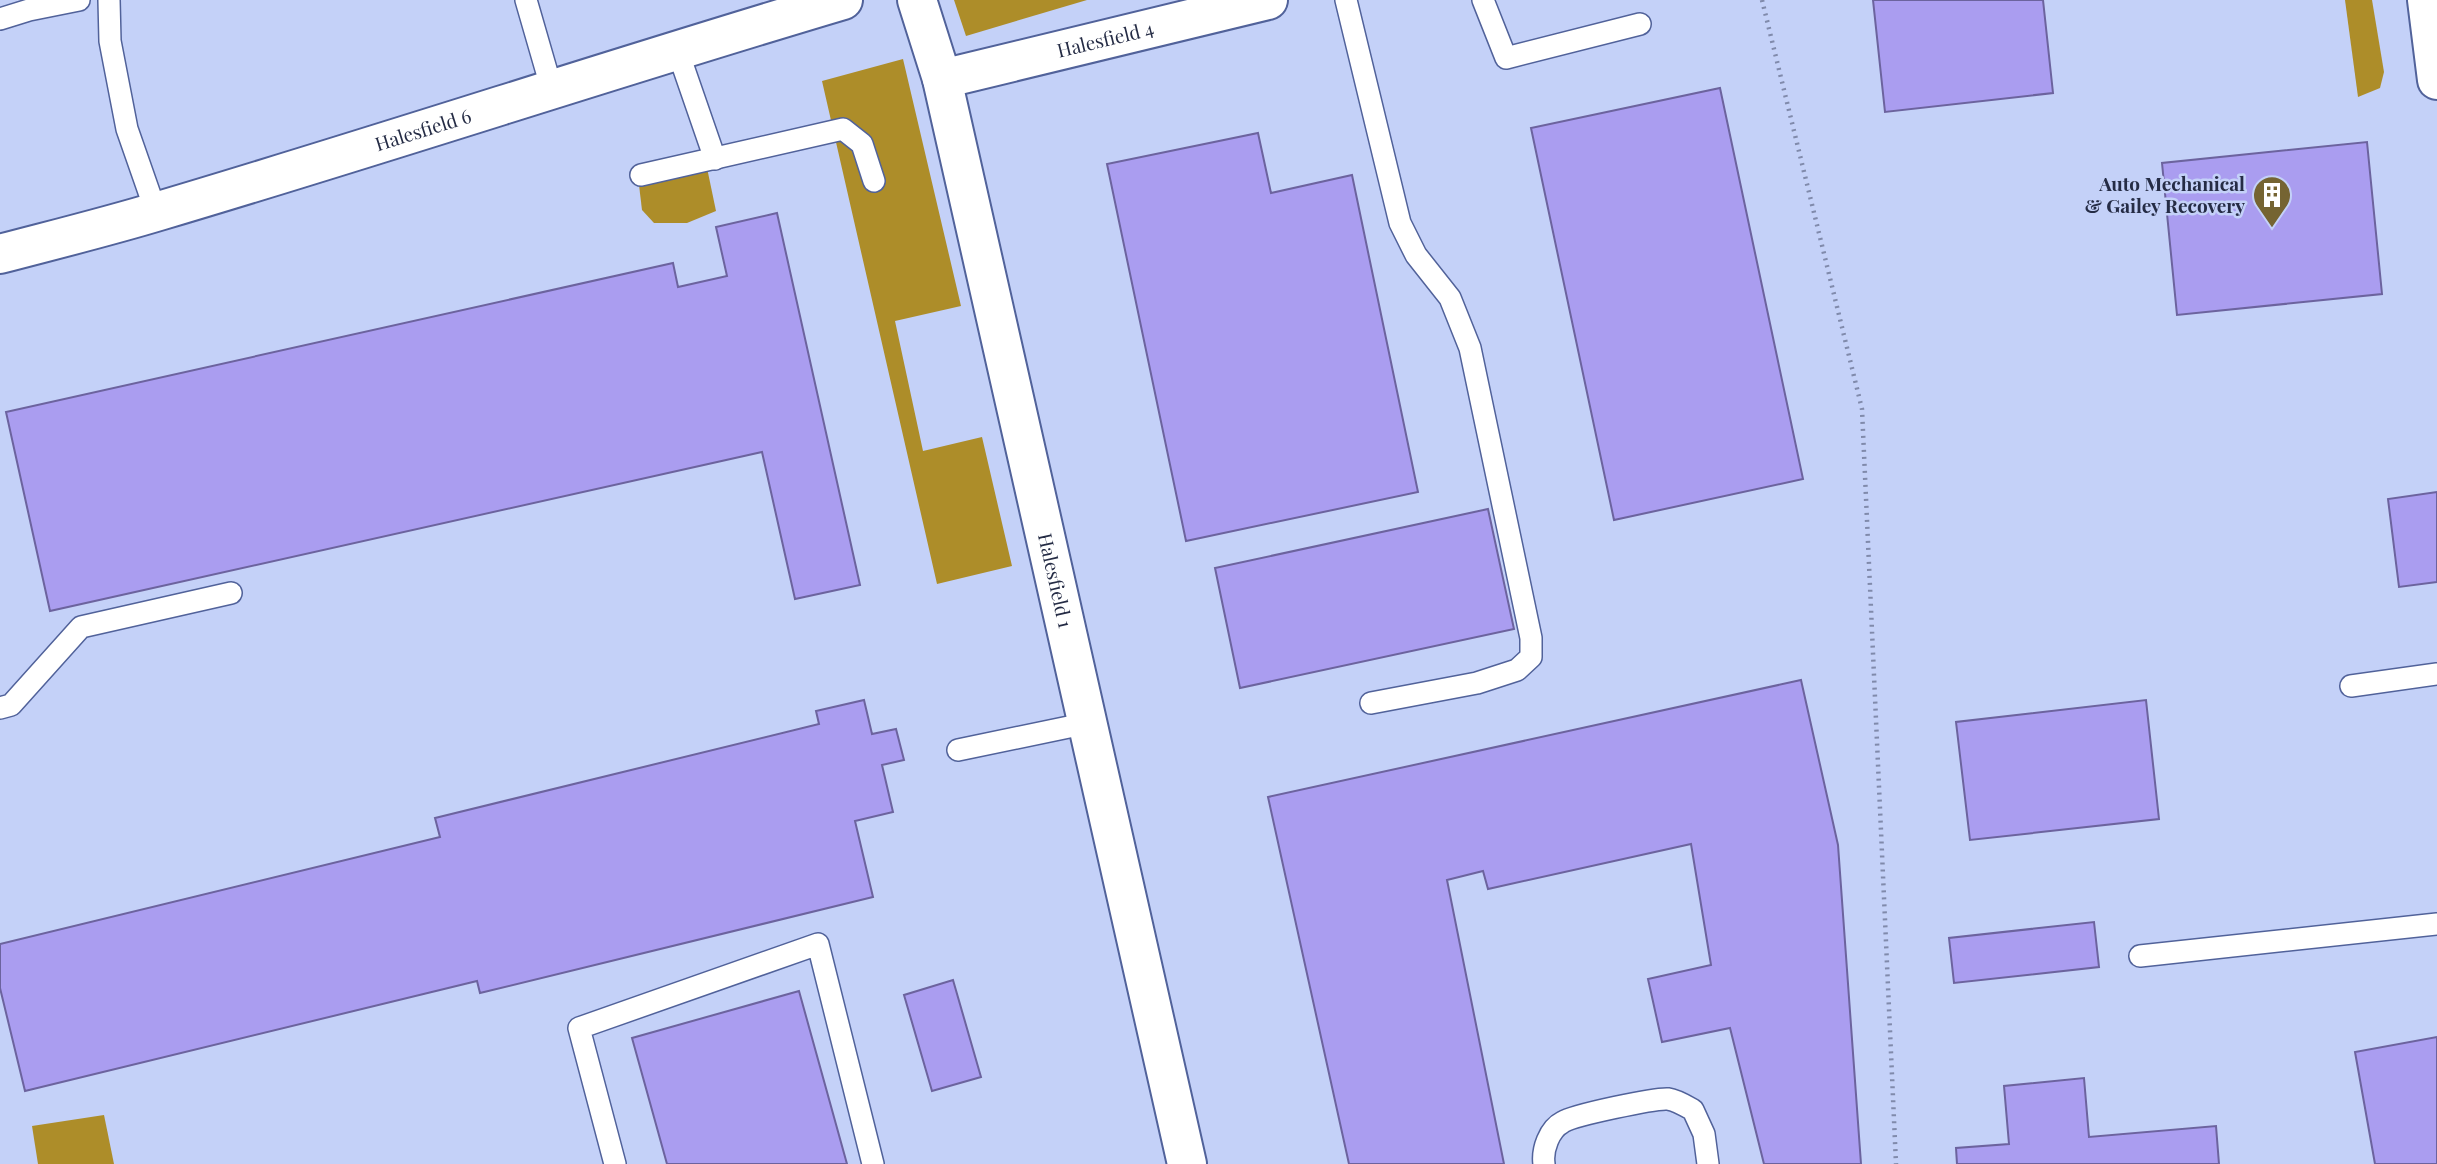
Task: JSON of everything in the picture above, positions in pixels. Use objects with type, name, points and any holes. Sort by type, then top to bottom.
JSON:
[{"type":"street","name":"Halesfield 6","points":[[0,254],[156,212],[677,49],[843,0]]},
{"type":"street","name":"Halesfield 1","points":[[918,0],[942,79],[1187,1164]]},
{"type":"street","name":"Halesfield 4","points":[[942,79],[1268,0]]},
{"type":"street","points":[[2427,0],[2437,80]]},
{"type":"lane","points":[[0,19],[79,0]]},
{"type":"lane","points":[[109,0],[110,41],[127,129],[156,212]]},
{"type":"lane","points":[[526,0],[552,90]]},
{"type":"lane","points":[[1346,0],[1400,223],[1416,255],[1450,298],[1470,348],[1531,638],[1531,657],[1517,670],[1477,683],[1371,702]]},
{"type":"lane","points":[[1483,0],[1506,58],[1640,24]]},
{"type":"lane","points":[[677,49],[715,159]]},
{"type":"lane","points":[[640,175],[843,129],[862,144],[874,181]]},
{"type":"lane","points":[[0,708],[11,705],[81,627],[230,593]]},
{"type":"lane","points":[[2351,686],[2437,674]]},
{"type":"lane","points":[[958,750],[1088,723]]},
{"type":"lane","points":[[2140,956],[2437,924]]},
{"type":"lane","points":[[615,1164],[579,1028],[818,944],[873,1164]]},
{"type":"lane","points":[[1544,1164],[1543,1157],[1549,1135],[1562,1122],[1642,1102],[1670,1099],[1693,1110],[1704,1134],[1708,1164]]},
{"type":"path","points":[[1762,0],[1862,409],[1896,1164]]},
{"type":"shaded area","points":[[954,0],[1087,0],[966,36]]},
{"type":"shaded area","points":[[2345,0],[2372,0],[2384,72],[2380,88],[2358,97]]},
{"type":"shaded area","points":[[903,59],[961,306],[895,321],[923,451],[982,437],[1012,566],[937,584],[822,81]]},
{"type":"shaded area","points":[[706,163],[716,211],[687,223],[654,223],[642,210],[639,185],[651,173]]},
{"type":"shaded area","points":[[104,1115],[114,1164],[38,1164],[32,1126]]},
{"type":"building","points":[[1873,0],[2043,0],[2053,93],[1885,112]]},
{"type":"building","points":[[1720,88],[1803,479],[1614,520],[1531,128]]},
{"type":"building","points":[[1258,133],[1271,193],[1352,175],[1418,492],[1186,541],[1107,164]]},
{"type":"building","name":"Auto Mechanical & Gailey Recovery","points":[[2367,142],[2382,294],[2177,315],[2162,163]]},
{"type":"building","points":[[777,213],[860,585],[795,599],[762,452],[50,611],[6,412],[673,263],[678,287],[727,276],[716,227]]},
{"type":"building","points":[[2437,492],[2437,582],[2399,587],[2388,499]]},
{"type":"building","points":[[1488,509],[1514,629],[1240,688],[1215,568]]},
{"type":"building","points":[[1801,680],[1838,845],[1861,1164],[1764,1164],[1730,1028],[1662,1042],[1648,979],[1711,965],[1691,844],[1488,889],[1483,871],[1447,880],[1504,1164],[1349,1164],[1268,797]]},
{"type":"building","points":[[864,700],[872,734],[896,729],[904,760],[882,765],[893,812],[855,821],[873,897],[480,993],[477,981],[25,1091],[0,988],[0,944],[440,837],[435,818],[819,724],[816,711]]},
{"type":"building","points":[[2146,700],[2159,819],[1970,840],[1956,722]]},
{"type":"building","points":[[2094,922],[2099,967],[1954,983],[1949,938]]},
{"type":"building","points":[[953,980],[981,1077],[932,1091],[904,995]]},
{"type":"building","points":[[799,991],[847,1164],[667,1164],[632,1038]]},
{"type":"building","points":[[2437,1037],[2437,1164],[2375,1164],[2355,1052]]},
{"type":"building","points":[[2084,1078],[2089,1137],[2216,1126],[2219,1164],[1957,1164],[1956,1148],[2009,1144],[2004,1086]]},
{"type":"place","name":"Auto Mechanical & Gailey Recovery","points":[[2272,229]]}]
